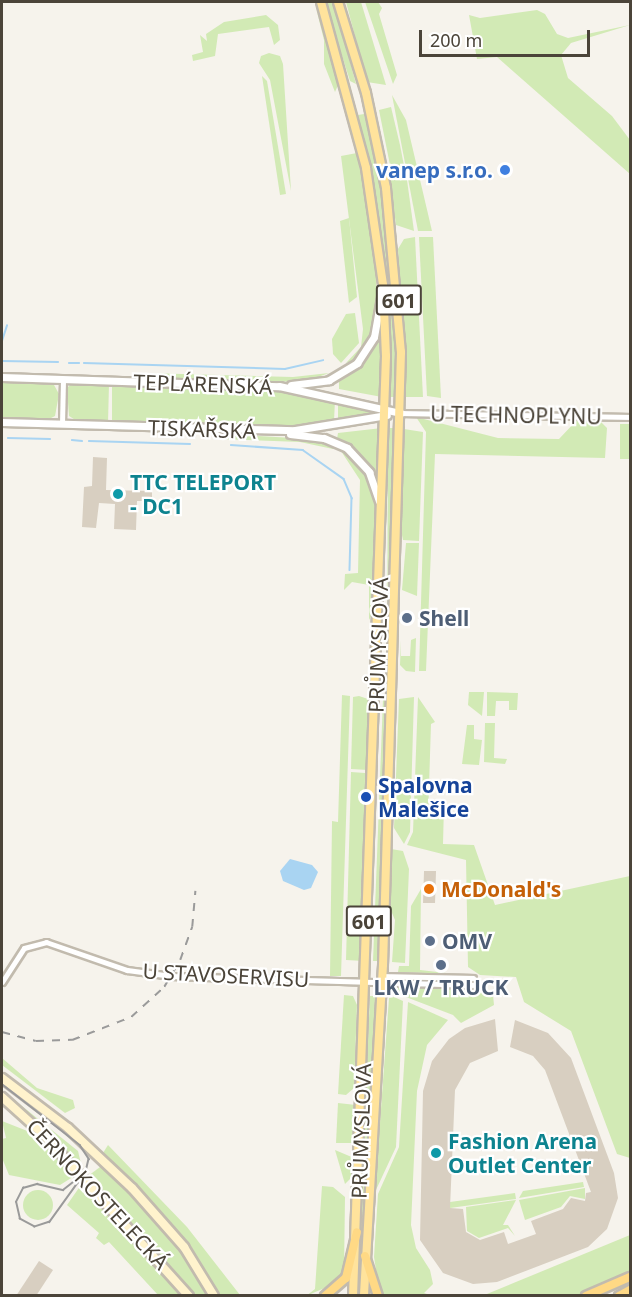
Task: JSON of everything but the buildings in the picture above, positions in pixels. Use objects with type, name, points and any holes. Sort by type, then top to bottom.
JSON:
[{"type":"highway","points":[[325,1296],[346,1278],[357,1232]]},
{"type":"highway","points":[[365,1256],[378,1296]]},
{"type":"highway","points":[[586,1296],[630,1278]]},
{"type":"highway","points":[[598,1296],[630,1278]]},
{"type":"highway","points":[[619,1296],[630,1290]]},
{"type":"main road","name":"PRŮMYSLOVÁ","points":[[321,2],[359,132],[383,285],[385,412],[376,980],[353,1296]]},
{"type":"main road","name":"PRŮMYSLOVÁ","points":[[338,2],[366,93],[390,213],[400,322],[401,413],[364,1296]]},
{"type":"main road","name":"ČERNOKOSTELECKÁ","points":[[2,1078],[68,1128],[127,1183],[184,1247],[214,1296]]},
{"type":"main road","name":"ČERNOKOSTELECKÁ","points":[[2,1097],[43,1134],[189,1296]]},
{"type":"street","points":[[279,386],[329,380],[357,363],[376,331],[383,285]]},
{"type":"street","name":"TEPLÁRENSKÁ","points":[[2,377],[279,386],[385,412],[401,413]]},
{"type":"street","points":[[62,424],[63,379]]},
{"type":"street","name":"TISKAŘSKÁ","points":[[2,422],[251,430],[310,429],[385,412]]},
{"type":"street","name":"U TECHNOPLYNU","points":[[401,413],[630,417]]},
{"type":"street","points":[[251,430],[324,438],[347,448],[369,472],[382,513]]},
{"type":"street","name":"U STAVOSERVISU","points":[[2,982],[21,952],[40,942],[127,970],[171,976],[473,982]]},
{"type":"green space","points":[[325,2],[334,2],[356,84],[350,81]]},
{"type":"green space","points":[[346,2],[361,2],[386,85],[367,82]]},
{"type":"green space","points":[[365,2],[378,2],[382,8],[379,14],[397,75],[393,84]]},
{"type":"green space","points":[[316,8],[339,83],[335,92],[324,64],[324,40]]},
{"type":"green space","points":[[537,10],[545,14],[557,34],[568,38],[630,25],[571,43],[561,55],[568,78],[612,116],[630,140],[630,174],[497,57],[477,59],[469,15],[480,18]]},
{"type":"green space","points":[[266,15],[278,25],[280,40],[274,45],[269,27],[218,34],[215,56],[193,61],[192,55],[203,52],[200,35],[207,41],[206,34],[224,22]]},
{"type":"green space","points":[[269,53],[280,56],[283,64],[291,191],[270,80],[259,63],[261,56]]},
{"type":"green space","points":[[262,76],[267,81],[286,194],[280,195]]},
{"type":"green space","points":[[392,95],[406,120],[432,231],[418,231]]},
{"type":"green space","points":[[391,107],[406,176],[390,165],[379,110]]},
{"type":"green space","points":[[364,114],[383,193],[397,322],[398,397],[389,397],[385,282],[358,115]]},
{"type":"green space","points":[[357,153],[375,249],[377,302],[369,341],[356,360],[346,363],[361,347],[363,329],[341,156]]},
{"type":"green space","points":[[388,166],[407,180],[414,231],[396,225]]},
{"type":"green space","points":[[349,218],[357,297],[349,303],[340,221]]},
{"type":"green space","points":[[415,237],[423,397],[405,397],[398,249],[404,239]]},
{"type":"green space","points":[[419,237],[433,237],[441,398],[427,396]]},
{"type":"green space","points":[[355,313],[359,343],[341,363],[333,354],[332,339],[346,314]]},
{"type":"green space","points":[[380,330],[382,397],[339,389],[339,378],[361,363]]},
{"type":"green space","points":[[146,373],[293,377],[329,373],[307,381],[270,382],[168,379]]},
{"type":"green space","points":[[2,380],[54,385],[59,394],[55,416],[47,420],[2,419]]},
{"type":"green space","points":[[72,383],[109,384],[108,423],[77,421],[69,416],[67,388]]},
{"type":"green space","points":[[112,384],[303,393],[335,400],[334,421],[298,427],[112,423]]},
{"type":"green space","points":[[338,401],[381,411],[381,414],[338,420]]},
{"type":"green space","points":[[416,417],[498,438],[559,439],[576,421],[586,419],[598,419],[607,428],[605,458],[435,454],[426,671],[419,671],[426,432]]},
{"type":"green space","points":[[620,424],[630,424],[630,459],[620,459]]},
{"type":"green space","points":[[382,428],[378,485],[367,464],[337,439],[338,433]]},
{"type":"green space","points":[[388,428],[394,428],[395,517],[387,674]]},
{"type":"green space","points":[[404,429],[423,432],[419,541],[403,540],[401,530]]},
{"type":"green space","points":[[225,434],[311,439],[334,444],[333,449],[300,442],[219,439]]},
{"type":"green space","points":[[337,445],[365,471],[376,500],[375,573],[372,614],[369,620],[369,585],[352,582],[344,590],[345,574],[358,573],[360,480]]},
{"type":"green space","points":[[406,543],[419,543],[417,596],[402,590]]},
{"type":"green space","points":[[416,638],[415,672],[406,671],[400,665],[401,640],[401,656],[410,656],[411,640]]},
{"type":"green space","points":[[469,692],[484,692],[482,716],[468,705]]},
{"type":"green space","points":[[487,692],[518,693],[517,710],[509,710],[509,701],[496,701],[495,716],[487,716]]},
{"type":"green space","points":[[342,695],[350,696],[341,976],[330,976],[332,821],[338,822]]},
{"type":"green space","points":[[353,697],[368,699],[368,770],[351,769]]},
{"type":"green space","points":[[414,697],[410,832],[404,844],[394,828],[399,699]]},
{"type":"green space","points":[[418,697],[435,722],[431,724],[428,818],[442,819],[444,806],[443,844],[474,845],[495,905],[630,876],[630,1158],[617,1154],[571,1031],[524,1002],[516,977],[480,975],[468,967],[466,860],[407,845],[413,832]]},
{"type":"green space","points":[[383,699],[389,699],[380,961],[373,961]]},
{"type":"green space","points":[[485,723],[495,723],[494,758],[507,759],[505,764],[484,762]]},
{"type":"green space","points":[[467,725],[474,725],[474,739],[482,740],[479,765],[462,764]]},
{"type":"green space","points":[[351,772],[365,773],[364,961],[346,960]]},
{"type":"green space","points":[[391,849],[403,851],[409,869],[405,963],[392,962],[395,920],[389,906]]},
{"type":"green space","points":[[421,889],[420,970],[455,974],[398,972],[399,966],[409,966],[411,906]]},
{"type":"green space","points":[[398,987],[483,989],[493,995],[494,1005],[461,1023],[453,1015],[398,994]]},
{"type":"green space","points":[[344,995],[353,996],[357,1005],[354,1088],[346,1095],[338,1094]]},
{"type":"green space","points":[[370,996],[375,996],[373,1092],[361,1285],[357,1285]]},
{"type":"green space","points":[[394,997],[403,1001],[396,1147],[375,1192],[389,998]]},
{"type":"green space","points":[[408,1002],[448,1020],[427,1045],[417,1091],[411,1225],[416,1248],[430,1270],[433,1284],[424,1293],[430,1295],[380,1295],[374,1257],[378,1194],[399,1147]]},
{"type":"green space","points":[[2,1058],[37,1088],[73,1100],[75,1108],[65,1113],[2,1065]]},
{"type":"green space","points":[[2,1090],[78,1151],[82,1168],[2,1094]]},
{"type":"green space","points":[[338,1103],[356,1105],[354,1143],[336,1143]]},
{"type":"green space","points":[[2,1121],[40,1136],[76,1175],[60,1185],[9,1175],[2,1158],[2,1139],[6,1138]]},
{"type":"green space","points":[[108,1145],[187,1227],[240,1295],[218,1295],[188,1244],[103,1153]]},
{"type":"green space","points":[[335,1150],[354,1158],[353,1176],[345,1184]]},
{"type":"green space","points":[[104,1164],[180,1247],[209,1295],[193,1295],[88,1176]]},
{"type":"green space","points":[[83,1182],[185,1295],[158,1295],[109,1242],[104,1245],[96,1238],[99,1233],[67,1205]]},
{"type":"green space","points":[[583,1182],[584,1187],[519,1198],[523,1191]]},
{"type":"green space","points":[[322,1186],[333,1187],[345,1197],[344,1271],[334,1284],[306,1296],[315,1289]]},
{"type":"green space","points":[[585,1188],[585,1199],[570,1196],[561,1207],[525,1220],[519,1200]]},
{"type":"green space","points":[[38,1190],[44,1191],[52,1199],[52,1211],[44,1219],[38,1220],[32,1219],[24,1211],[23,1205],[24,1199],[32,1191]]},
{"type":"green space","points":[[515,1193],[516,1199],[450,1208],[450,1202]]},
{"type":"green space","points":[[516,1200],[503,1225],[508,1225],[515,1236],[508,1228],[479,1238],[467,1231],[466,1207]]},
{"type":"green space","points":[[630,1235],[630,1271],[579,1295],[482,1296]]},
{"type":"water","points":[[290,859],[312,865],[318,872],[311,888],[304,890],[283,881],[280,871]]},
{"type":"waterway","points":[[2,341],[7,326]]},
{"type":"waterway","points":[[84,363],[285,369],[323,360]]},
{"type":"waterway","points":[[2,361],[58,362]]},
{"type":"waterway","points":[[69,363],[79,363]]},
{"type":"waterway","points":[[8,438],[50,439]]},
{"type":"waterway","points":[[72,440],[82,441]]},
{"type":"waterway","points":[[89,441],[190,444]]},
{"type":"waterway","points":[[231,445],[303,450],[344,479],[352,498],[350,570]]},
{"type":"tram line","points":[[2,1084],[80,1145],[89,1159],[86,1172],[50,1222],[35,1227],[20,1219],[16,1202],[23,1188],[37,1184],[63,1190],[76,1180]]},
{"type":"railway","points":[[2,1032],[36,1041],[72,1040],[131,1017],[164,987],[180,960],[192,927],[195,891]]},
{"type":"place","name":"vanep s.r.o.","points":[[505,170]]},
{"type":"place","name":"TTC TELEPORT - DC1","points":[[118,494]]},
{"type":"place","name":"Shell","points":[[407,618]]},
{"type":"place","name":"Spalovna Malešice","points":[[366,797]]},
{"type":"place","name":"McDonald's","points":[[429,889]]},
{"type":"place","name":"OMV","points":[[430,941]]},
{"type":"place","name":"LKW / TRUCK","points":[[441,965]]},
{"type":"place","name":"Fashion Arena Outlet Center","points":[[436,1153]]}]
